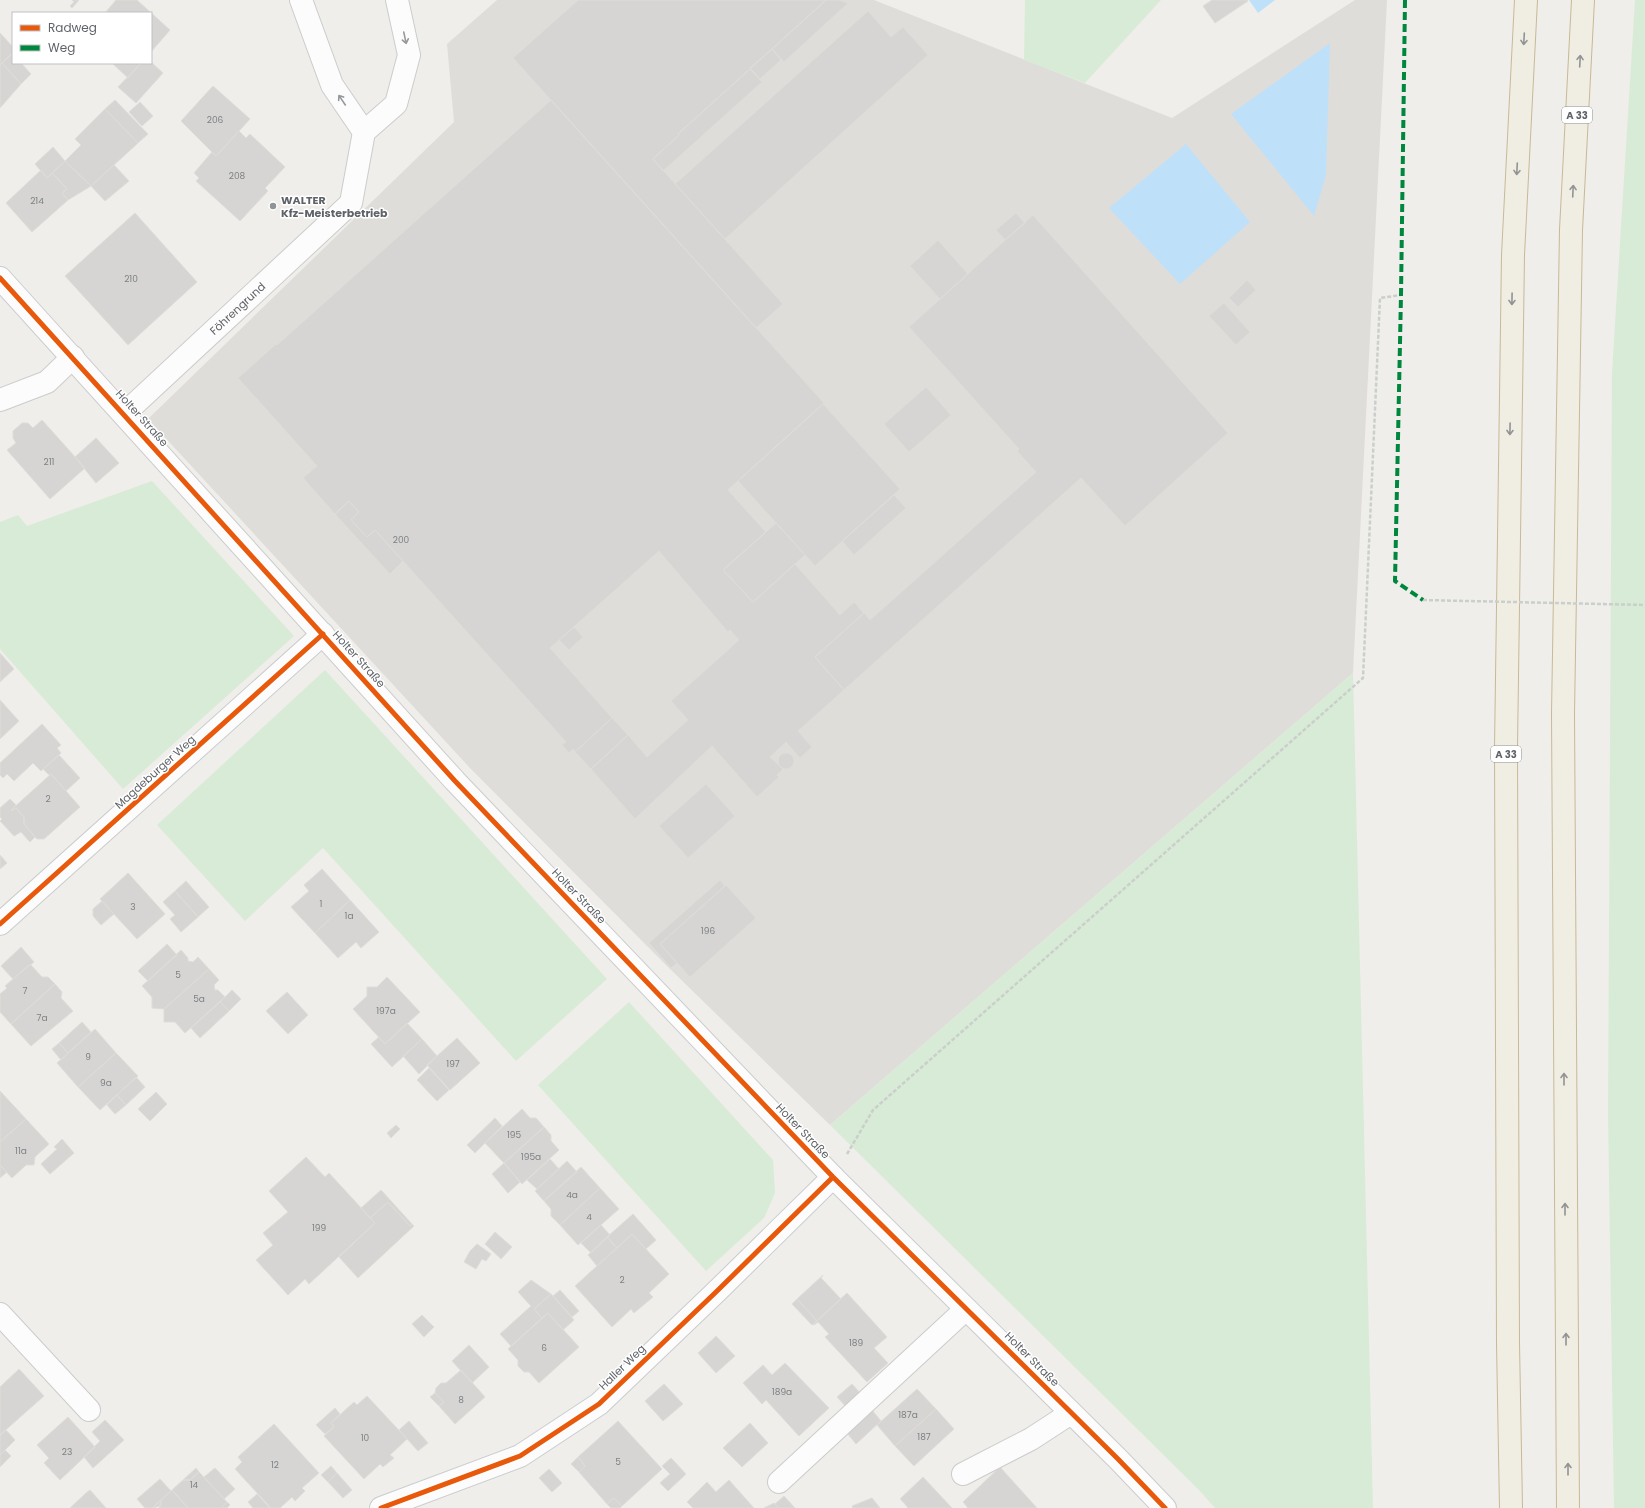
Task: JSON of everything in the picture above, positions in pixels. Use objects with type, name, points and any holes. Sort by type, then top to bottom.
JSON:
[{"type":"highway","name":"A 33","points":[[1510,1508],[1506,748],[1513,255],[1526,0]]},
{"type":"highway","name":"A 33","points":[[1568,1508],[1563,714],[1571,230],[1583,0]]},
{"type":"street","points":[[301,0],[332,85],[364,132],[396,104],[409,55],[397,0]]},
{"type":"street","name":"Föhrengrund","points":[[124,414],[351,203],[364,132]]},
{"type":"street","name":"Holter Straße","points":[[0,278],[73,357],[455,782],[833,1177],[1071,1413],[1164,1508]]},
{"type":"street","points":[[0,400],[47,382],[73,357]]},
{"type":"street","name":"Magdeburger Weg","points":[[0,924],[323,634]]},
{"type":"street","name":"Haller Weg","points":[[382,1508],[520,1456],[599,1404],[833,1177]]},
{"type":"street","points":[[779,1482],[966,1309]]},
{"type":"street","points":[[0,1314],[89,1410]]},
{"type":"street","points":[[963,1474],[1031,1439],[1071,1413]]},
{"type":"path","points":[[845,1156],[874,1110],[1363,678],[1380,298],[1401,295]]},
{"type":"path","points":[[1423,600],[1645,605]]},
{"type":"shaded area","points":[[497,0],[874,0],[1172,118],[1355,0],[1387,0],[1353,673],[830,1125],[666,965],[470,768],[148,419],[454,122],[447,44]]},
{"type":"green space","points":[[1025,0],[1161,0],[1085,83],[1024,60]]},
{"type":"green space","points":[[1635,0],[1645,0],[1645,1508],[1614,1508],[1608,1113],[1612,373]]},
{"type":"green space","points":[[152,481],[294,636],[123,789],[0,649],[0,522],[18,515],[27,526]]},
{"type":"green space","points":[[325,670],[607,979],[516,1061],[323,848],[245,921],[157,825]]},
{"type":"green space","points":[[1353,673],[1373,1508],[1215,1508],[1200,1491],[830,1125]]},
{"type":"green space","points":[[629,1002],[773,1160],[775,1193],[764,1218],[706,1271],[538,1085]]},
{"type":"water","points":[[1249,0],[1275,0],[1258,13]]},
{"type":"water","points":[[1330,43],[1326,175],[1314,216],[1231,114]]},
{"type":"water","points":[[1186,144],[1250,222],[1180,284],[1109,208]]},
{"type":"building","points":[[72,0],[79,0],[72,8],[70,6],[74,2]]},
{"type":"building","points":[[116,0],[137,0],[150,12],[106,12]]},
{"type":"building","points":[[578,0],[826,0],[678,134],[679,135],[653,159],[783,304],[756,328],[513,58]]},
{"type":"building","points":[[826,0],[839,0],[848,3],[784,62],[772,49]]},
{"type":"building","points":[[1212,0],[1248,1],[1215,23],[1203,6]]},
{"type":"building","points":[[868,11],[891,37],[903,27],[928,55],[725,239],[675,184]]},
{"type":"building","points":[[152,14],[170,30],[152,51]]},
{"type":"building","points":[[0,33],[12,46],[12,54],[0,65]]},
{"type":"building","points":[[772,49],[781,60],[760,79],[750,68]]},
{"type":"building","points":[[12,53],[12,64],[22,64],[31,74],[21,84],[2,63]]},
{"type":"building","points":[[2,63],[21,84],[0,108],[0,65]]},
{"type":"building","points":[[152,63],[163,73],[136,103],[118,87],[140,64]]},
{"type":"building","points":[[113,64],[140,64],[128,78]]},
{"type":"building","points":[[750,69],[762,82],[663,171],[653,159],[679,135],[678,134]]},
{"type":"building","points":[[213,86],[250,119],[216,156],[181,121]]},
{"type":"building","points":[[115,100],[148,134],[138,143],[105,109]]},
{"type":"building","points":[[551,100],[824,403],[728,490],[766,532],[723,570],[753,602],[795,564],[840,615],[854,602],[864,613],[815,657],[844,690],[798,731],[812,747],[800,758],[786,742],[770,757],[783,769],[777,775],[779,777],[757,797],[712,746],[635,819],[591,769],[628,735],[647,757],[688,720],[671,701],[739,640],[730,630],[728,632],[659,551],[550,648],[612,718],[575,752],[573,749],[569,753],[562,745],[566,742],[375,530],[367,537],[351,520],[359,512],[349,501],[335,514],[303,478],[317,466],[238,378],[276,344],[277,345]]},
{"type":"building","points":[[140,102],[153,116],[142,126],[129,112]]},
{"type":"building","points":[[105,109],[138,143],[91,186],[65,161],[81,145],[75,139]]},
{"type":"building","points":[[239,131],[246,138],[250,134],[285,167],[265,188],[268,191],[240,221],[196,181],[199,178],[194,173],[212,152],[216,156]]},
{"type":"building","points":[[53,147],[65,161],[47,178],[35,164]]},
{"type":"building","points":[[65,161],[91,186],[68,200],[62,193],[67,189],[52,173]]},
{"type":"building","points":[[114,165],[129,181],[105,201],[91,186]]},
{"type":"building","points":[[41,170],[47,178],[52,173],[67,189],[62,193],[68,200],[32,232],[6,203]]},
{"type":"building","points":[[135,213],[197,282],[128,345],[65,276]]},
{"type":"building","points":[[1016,213],[1025,223],[1005,240],[996,230]]},
{"type":"building","points":[[1033,215],[1228,433],[1125,526],[1081,478],[844,690],[815,657],[864,613],[870,620],[1036,472],[1017,451],[1019,449],[909,327]]},
{"type":"building","points":[[938,240],[968,274],[940,299],[910,266]]},
{"type":"building","points":[[1247,280],[1256,290],[1238,307],[1229,298]]},
{"type":"building","points":[[1224,303],[1250,332],[1236,345],[1209,316]]},
{"type":"building","points":[[926,387],[951,415],[909,452],[884,424]]},
{"type":"building","points":[[823,404],[900,489],[815,566],[738,481]]},
{"type":"building","points":[[42,420],[85,468],[50,499],[7,450],[16,443],[13,438],[13,431],[22,423],[28,423],[33,428]]},
{"type":"building","points":[[96,438],[119,463],[96,483],[75,457]]},
{"type":"building","points":[[894,495],[906,508],[854,555],[842,541]]},
{"type":"building","points":[[349,501],[359,512],[351,520],[367,537],[375,530],[403,561],[390,574],[335,514]]},
{"type":"building","points":[[776,523],[805,555],[753,602],[723,570]]},
{"type":"building","points":[[574,627],[583,637],[569,650],[559,640]]},
{"type":"building","points":[[0,653],[14,669],[0,682]]},
{"type":"building","points":[[0,700],[19,721],[0,739]]},
{"type":"building","points":[[612,718],[628,735],[591,769],[575,752]]},
{"type":"building","points":[[42,724],[61,745],[57,748],[61,753],[41,771],[33,763],[14,781],[7,774],[3,778],[0,775],[0,763]]},
{"type":"building","points":[[783,753],[789,753],[794,758],[792,767],[789,769],[783,769],[778,764],[778,758]]},
{"type":"building","points":[[59,755],[80,778],[66,791],[51,774],[49,775],[43,769]]},
{"type":"building","points":[[51,774],[80,807],[44,839],[37,839],[24,824],[24,817],[16,808],[12,811],[11,810]]},
{"type":"building","points":[[706,784],[735,816],[688,858],[659,826]]},
{"type":"building","points":[[10,799],[16,805],[11,810],[12,811],[16,808],[24,817],[24,824],[35,837],[30,842],[21,832],[14,836],[0,821],[2,819],[0,817],[0,808]]},
{"type":"building","points":[[0,855],[7,863],[0,869]]},
{"type":"building","points":[[322,869],[350,900],[315,933],[291,907],[309,891],[304,885]]},
{"type":"building","points":[[128,873],[165,914],[137,939],[100,899]]},
{"type":"building","points":[[720,880],[725,886],[660,944],[677,963],[671,968],[649,943]]},
{"type":"building","points":[[186,881],[209,907],[198,917],[175,891]]},
{"type":"building","points":[[726,885],[756,918],[690,977],[660,944]]},
{"type":"building","points":[[175,891],[198,917],[181,932],[170,919],[175,915],[163,902]]},
{"type":"building","points":[[350,900],[379,932],[361,948],[356,942],[338,958],[315,933]]},
{"type":"building","points":[[102,901],[114,914],[101,925],[93,916],[93,909]]},
{"type":"building","points":[[167,944],[177,955],[148,981],[138,971]]},
{"type":"building","points":[[21,947],[34,962],[13,979],[1,966]]},
{"type":"building","points":[[181,950],[188,958],[188,961],[193,962],[198,957],[209,969],[164,1009],[152,1008],[152,997],[142,986]]},
{"type":"building","points":[[30,964],[42,977],[48,977],[55,984],[11,1024],[0,1012],[0,994],[7,988],[5,986]]},
{"type":"building","points":[[209,969],[219,980],[214,985],[215,990],[218,990],[225,997],[185,1033],[175,1022],[164,1022],[164,1009]]},
{"type":"building","points":[[387,977],[420,1012],[385,1044],[353,1009],[367,996],[367,987],[377,987]]},
{"type":"building","points":[[55,984],[62,992],[61,998],[73,1011],[31,1046],[11,1024]]},
{"type":"building","points":[[232,990],[241,999],[229,1011],[220,1002]]},
{"type":"building","points":[[287,992],[308,1015],[288,1034],[266,1011]]},
{"type":"building","points":[[220,1002],[229,1011],[200,1038],[191,1028]]},
{"type":"building","points":[[82,1022],[91,1032],[68,1053],[59,1043]]},
{"type":"building","points":[[407,1023],[422,1039],[392,1067],[371,1044],[379,1037],[385,1044]]},
{"type":"building","points":[[95,1029],[116,1053],[78,1087],[57,1063]]},
{"type":"building","points":[[457,1038],[480,1063],[450,1090],[427,1065]]},
{"type":"building","points":[[422,1039],[437,1056],[419,1074],[403,1056]]},
{"type":"building","points":[[59,1043],[68,1053],[61,1060],[52,1049]]},
{"type":"building","points":[[116,1053],[138,1076],[100,1110],[78,1087]]},
{"type":"building","points":[[429,1068],[449,1090],[437,1101],[417,1080]]},
{"type":"building","points":[[136,1077],[145,1087],[126,1105],[117,1095]]},
{"type":"building","points":[[0,1091],[26,1119],[0,1142]]},
{"type":"building","points":[[156,1092],[167,1104],[150,1121],[138,1109]]},
{"type":"building","points":[[117,1095],[126,1105],[115,1114],[107,1105]]},
{"type":"building","points":[[522,1109],[530,1118],[536,1118],[544,1127],[504,1163],[485,1143]]},
{"type":"building","points":[[495,1118],[502,1126],[475,1153],[467,1145]]},
{"type":"building","points":[[26,1119],[49,1144],[35,1157],[34,1165],[26,1165],[12,1178],[0,1165],[0,1142]]},
{"type":"building","points":[[396,1125],[400,1129],[391,1138],[387,1133]]},
{"type":"building","points":[[544,1127],[551,1135],[551,1141],[559,1150],[522,1184],[504,1163]]},
{"type":"building","points":[[62,1139],[74,1153],[50,1174],[41,1164],[57,1149],[54,1147]]},
{"type":"building","points":[[306,1157],[325,1177],[329,1173],[375,1223],[309,1284],[305,1279],[288,1295],[256,1260],[273,1245],[263,1233],[288,1212],[269,1191]]},
{"type":"building","points":[[550,1159],[559,1169],[537,1189],[527,1180]]},
{"type":"building","points":[[567,1161],[577,1172],[544,1201],[535,1191]]},
{"type":"building","points":[[504,1163],[520,1182],[508,1193],[492,1174]]},
{"type":"building","points":[[0,1165],[7,1172],[0,1178]]},
{"type":"building","points":[[581,1167],[600,1188],[560,1225],[551,1216],[551,1209],[544,1201]]},
{"type":"building","points":[[600,1188],[619,1209],[578,1245],[560,1225]]},
{"type":"building","points":[[381,1190],[412,1224],[410,1226],[388,1202],[370,1218],[361,1208]]},
{"type":"building","points":[[388,1202],[410,1226],[412,1224],[414,1226],[358,1278],[339,1257],[375,1223],[370,1218]]},
{"type":"building","points":[[633,1214],[656,1240],[646,1249],[632,1234],[617,1248],[607,1237]]},
{"type":"building","points":[[601,1225],[610,1235],[591,1253],[581,1243]]},
{"type":"building","points":[[495,1232],[512,1247],[501,1259],[485,1244]]},
{"type":"building","points":[[632,1234],[669,1274],[649,1293],[653,1297],[634,1313],[631,1309],[612,1327],[575,1286]]},
{"type":"building","points":[[607,1237],[617,1248],[597,1266],[588,1255]]},
{"type":"building","points":[[477,1244],[491,1254],[486,1261],[482,1259],[476,1269],[464,1262],[470,1251]]},
{"type":"building","points":[[823,1275],[821,1278],[841,1299],[817,1321],[797,1299]]},
{"type":"building","points":[[531,1280],[551,1294],[534,1309],[542,1318],[511,1346],[500,1334],[531,1306],[518,1292]]},
{"type":"building","points":[[560,1290],[579,1311],[572,1317],[553,1296]]},
{"type":"building","points":[[847,1293],[887,1337],[874,1348],[888,1363],[867,1382],[825,1337],[829,1334],[818,1322],[814,1325],[813,1324]]},
{"type":"building","points":[[551,1294],[574,1320],[563,1330],[548,1313],[542,1318],[534,1309]]},
{"type":"building","points":[[797,1299],[817,1321],[812,1325],[792,1304]]},
{"type":"building","points":[[548,1313],[579,1347],[539,1383],[529,1372],[524,1372],[518,1366],[518,1360],[508,1349]]},
{"type":"building","points":[[422,1315],[434,1327],[424,1337],[412,1324]]},
{"type":"building","points":[[716,1336],[735,1356],[716,1373],[698,1353]]},
{"type":"building","points":[[469,1345],[489,1367],[472,1383],[452,1361]]},
{"type":"building","points":[[785,1363],[829,1408],[799,1436],[766,1400],[762,1404],[743,1383],[763,1365],[772,1375]]},
{"type":"building","points":[[19,1369],[44,1396],[0,1435],[0,1387]]},
{"type":"building","points":[[461,1370],[485,1397],[455,1424],[439,1406],[444,1402],[435,1393],[436,1388],[441,1383],[446,1383]]},
{"type":"building","points":[[664,1384],[683,1404],[663,1421],[645,1401]]},
{"type":"building","points":[[852,1384],[862,1395],[848,1409],[837,1397]]},
{"type":"building","points":[[917,1389],[936,1409],[895,1446],[877,1425]]},
{"type":"building","points":[[435,1393],[444,1402],[439,1406],[430,1397]]},
{"type":"building","points":[[367,1396],[407,1439],[390,1455],[394,1458],[383,1467],[380,1464],[364,1479],[324,1436],[334,1427],[331,1423],[354,1402],[357,1405]]},
{"type":"building","points":[[335,1408],[340,1414],[331,1423],[334,1427],[325,1434],[316,1425]]},
{"type":"building","points":[[936,1409],[954,1429],[914,1466],[895,1446]]},
{"type":"building","points":[[872,1410],[881,1421],[856,1444],[847,1433]]},
{"type":"building","points":[[68,1417],[95,1447],[60,1480],[44,1463],[49,1458],[37,1445]]},
{"type":"building","points":[[105,1420],[124,1440],[93,1468],[84,1457],[100,1441],[92,1432]]},
{"type":"building","points":[[409,1421],[428,1443],[418,1451],[399,1430]]},
{"type":"building","points":[[618,1421],[662,1469],[622,1506],[614,1498],[607,1504],[579,1472],[585,1466],[578,1457]]},
{"type":"building","points":[[750,1423],[768,1443],[742,1467],[723,1448]]},
{"type":"building","points":[[274,1424],[319,1473],[302,1488],[305,1491],[295,1501],[292,1497],[280,1508],[271,1508],[235,1469],[242,1462],[238,1457]]},
{"type":"building","points":[[6,1430],[15,1440],[0,1455],[0,1436]]},
{"type":"building","points":[[5,1450],[11,1456],[0,1467],[0,1455]]},
{"type":"building","points":[[578,1457],[585,1466],[579,1472],[571,1464]]},
{"type":"building","points":[[671,1458],[686,1474],[668,1491],[660,1483],[670,1474],[662,1466]]},
{"type":"building","points":[[331,1466],[337,1473],[328,1482],[321,1475]]},
{"type":"building","points":[[1000,1467],[1037,1508],[968,1508],[963,1502]]},
{"type":"building","points":[[196,1468],[199,1472],[190,1480],[183,1480]]},
{"type":"building","points":[[215,1468],[235,1489],[224,1499],[204,1477]]},
{"type":"building","points":[[549,1469],[562,1483],[552,1492],[539,1478]]},
{"type":"building","points":[[199,1472],[227,1502],[221,1508],[188,1508],[172,1490],[183,1480],[190,1480]]},
{"type":"building","points":[[337,1473],[352,1490],[343,1498],[328,1482]]},
{"type":"building","points":[[923,1477],[952,1508],[908,1508],[900,1499]]},
{"type":"building","points":[[160,1479],[171,1491],[152,1508],[145,1508],[137,1499]]},
{"type":"building","points":[[729,1480],[754,1508],[693,1508],[687,1502],[707,1482],[716,1492]]},
{"type":"building","points":[[90,1490],[106,1508],[70,1508],[86,1493]]},
{"type":"building","points":[[172,1490],[188,1508],[159,1508],[161,1500]]},
{"type":"building","points":[[257,1494],[270,1508],[253,1508],[248,1502]]},
{"type":"building","points":[[784,1496],[795,1508],[779,1508],[775,1504]]},
{"type":"building","points":[[614,1498],[622,1506],[620,1508],[611,1508],[607,1504]]},
{"type":"building","points":[[872,1498],[880,1508],[853,1508],[852,1506]]},
{"type":"building","points":[[161,1500],[161,1506],[152,1508]]},
{"type":"building","points":[[227,1502],[230,1505],[227,1508],[221,1508]]},
{"type":"building","points":[[774,1503],[779,1508],[764,1508]]},
{"type":"marked path","points":[[1405,0],[1395,581],[1423,600]]},
{"type":"cycle path","points":[[0,278],[455,781],[833,1177],[1118,1459],[1165,1508]]},
{"type":"cycle path","points":[[0,924],[323,634]]},
{"type":"cycle path","points":[[381,1508],[520,1456],[599,1404],[833,1177]]},
{"type":"place","name":"WALTER Kfz-Meisterbetrieb","points":[[273,206]]}]
